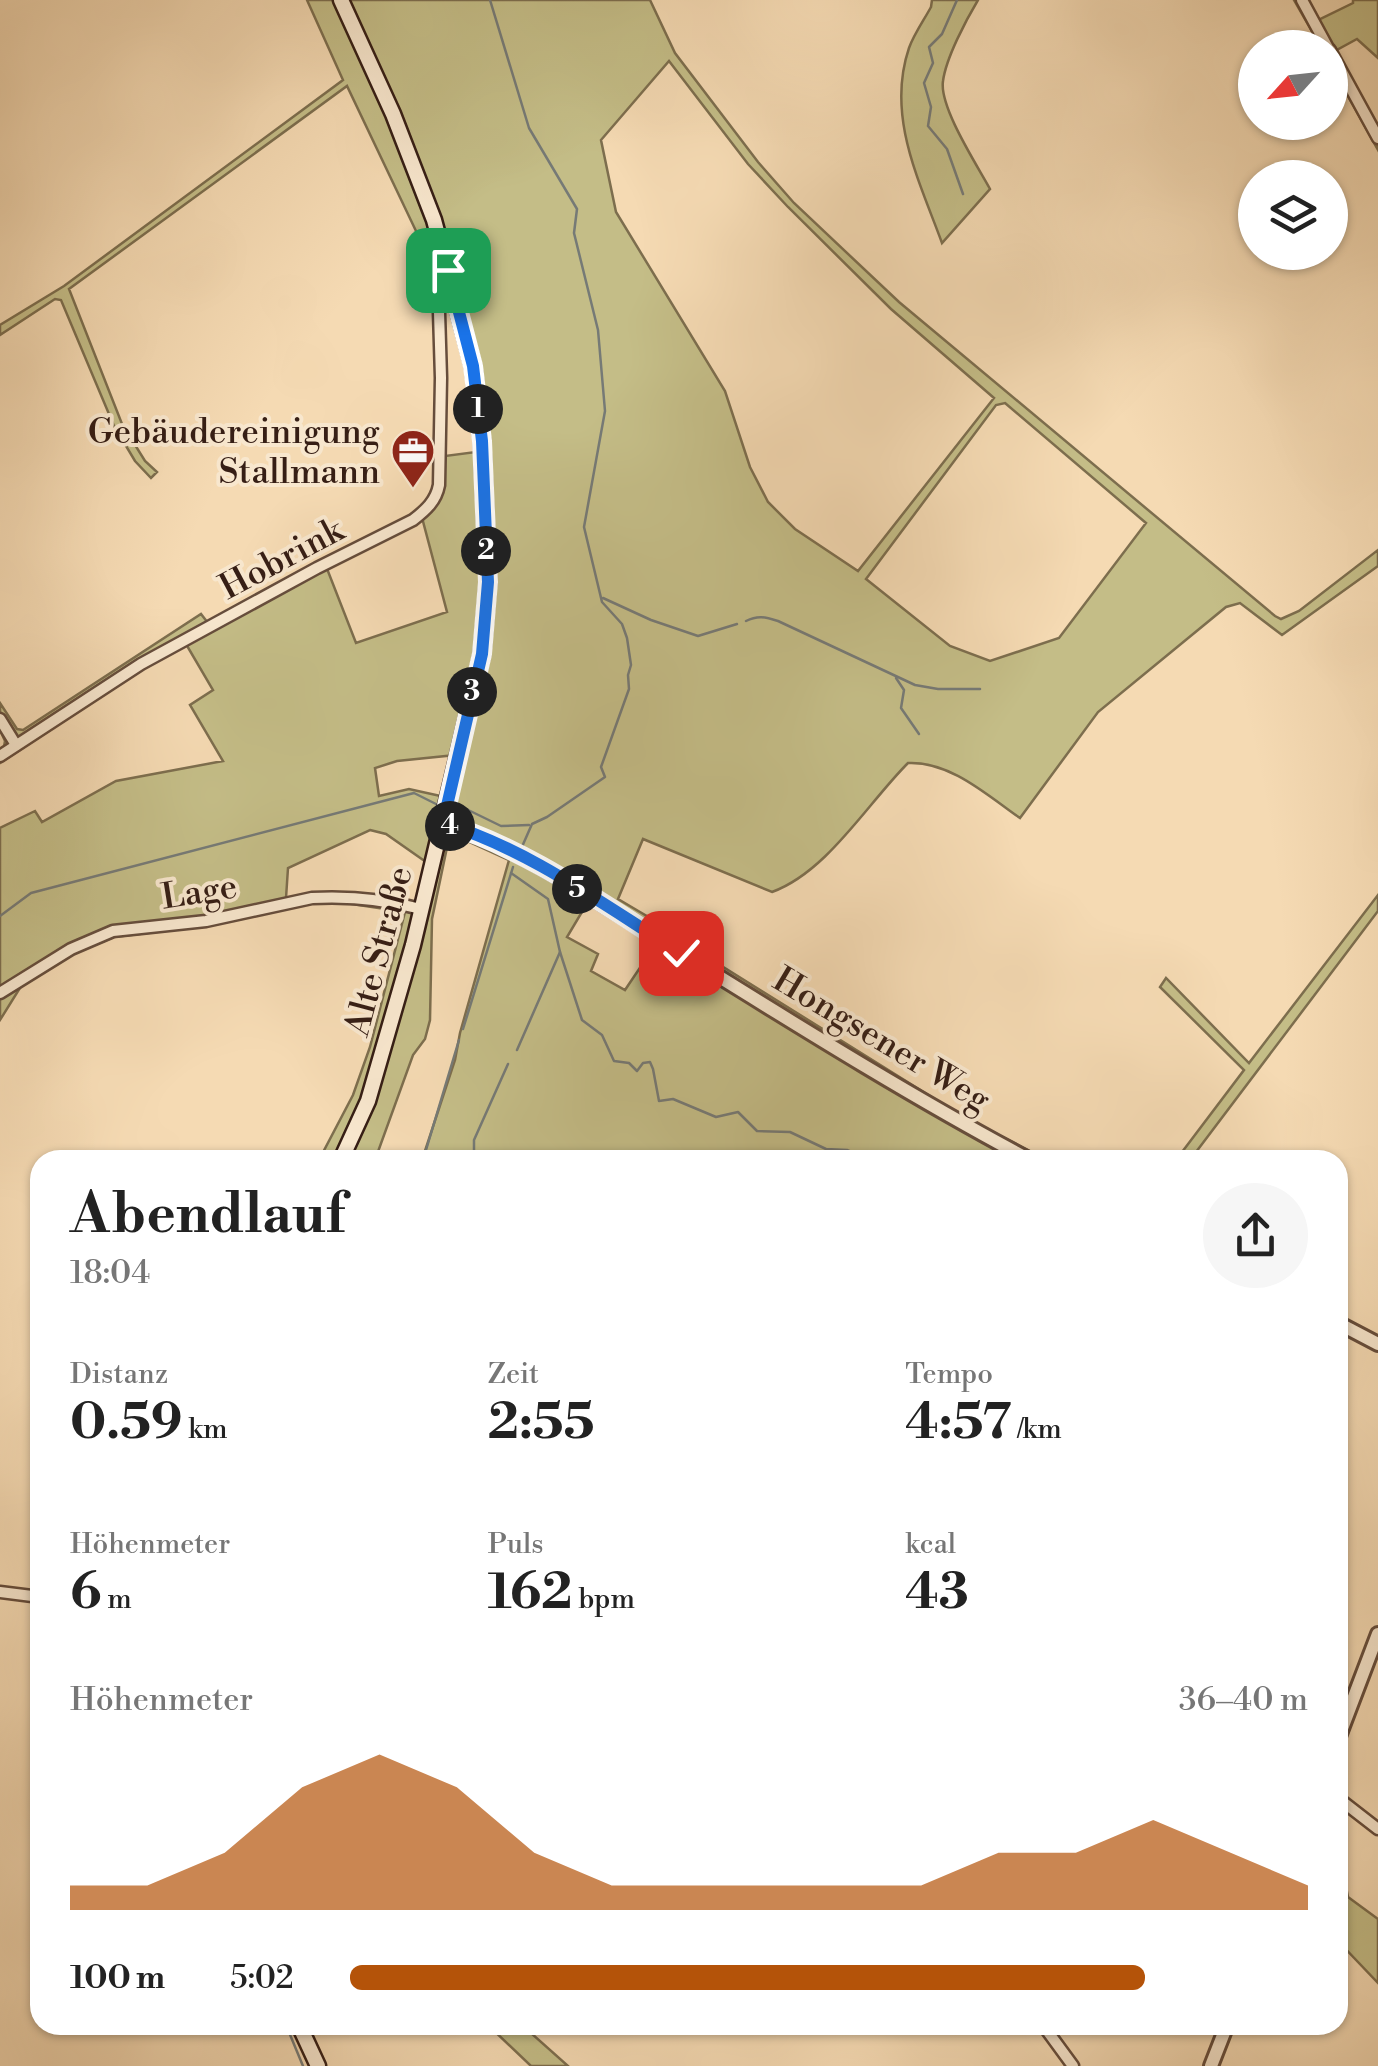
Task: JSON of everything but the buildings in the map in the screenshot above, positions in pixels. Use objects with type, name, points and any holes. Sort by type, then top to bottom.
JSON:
[{"type":"main road","name":"Alte Straße","points":[[341,0],[393,114],[434,220],[473,366],[482,441],[488,582],[482,654],[443,823],[368,1100],[346,1150]]},
{"type":"main road","points":[[304,2035],[318,2066]]},
{"type":"street","points":[[1302,0],[1319,30]]},
{"type":"street","points":[[1348,84],[1378,138]]},
{"type":"street","name":"Hobrink","points":[[0,756],[141,664],[414,520],[424,511],[437,496],[439,485],[438,279],[441,272],[448,270]]},
{"type":"street","points":[[0,719],[16,745]]},
{"type":"street","name":"Hongsener Weg","points":[[443,823],[478,834],[550,872],[890,1082],[1012,1150]]},
{"type":"street","name":"Lage","points":[[0,993],[72,950],[113,931],[206,921],[312,898],[398,903],[421,909]]},
{"type":"street","points":[[1348,1328],[1378,1344]]},
{"type":"street","points":[[0,1592],[30,1596]]},
{"type":"street","points":[[1348,1713],[1378,1634]]},
{"type":"street","points":[[1348,1806],[1378,1829]]},
{"type":"street","points":[[1050,2035],[1073,2066]]},
{"type":"street","points":[[1211,2066],[1224,2035]]},
{"type":"shaded area","points":[[307,0],[650,0],[675,53],[794,203],[899,302],[1275,616],[1281,619],[1299,611],[1378,550],[1378,566],[1282,635],[1240,603],[1226,607],[1098,712],[1020,818],[953,773],[908,763],[828,853],[811,869],[772,892],[643,839],[618,899],[962,1116],[1028,1150],[425,1150],[455,1060],[509,860],[450,833],[432,919],[430,1020],[425,1039],[413,1055],[379,1150],[324,1150],[353,1095],[370,1047],[405,912],[332,901],[207,926],[114,937],[72,954],[23,983],[0,1020],[0,828],[35,811],[42,822],[116,781],[223,761],[190,705],[213,690],[186,644],[0,763],[0,749],[5,741],[0,730],[0,703],[17,729],[23,730],[201,614],[208,623],[324,561],[356,643],[447,612],[420,510],[434,494],[437,457],[484,451],[474,365],[438,262],[436,288],[430,290],[426,252],[347,86],[69,289],[122,424],[145,461],[157,472],[151,478],[135,461],[114,426],[61,300],[55,299],[0,335],[0,325],[64,286],[343,80]],"holes":[[[669,61],[748,164],[788,207],[891,309],[994,398],[858,571],[795,529],[768,502],[750,467],[725,391],[616,212],[601,140]],[[1005,403],[1146,523],[1059,638],[990,661],[950,646],[866,579],[996,405]],[[456,755],[445,797],[409,789],[379,796],[375,768],[397,761]],[[370,830],[386,834],[426,862],[415,903],[367,895],[286,898],[288,868]],[[589,900],[658,941],[625,990],[591,971],[598,954],[567,937]]]},
{"type":"shaded area","points":[[932,0],[978,0],[948,61],[943,92],[960,136],[990,189],[942,243],[915,172],[901,98],[909,48]]},
{"type":"shaded area","points":[[1294,0],[1307,0],[1318,20],[1353,0],[1378,0],[1378,58],[1357,39],[1348,44],[1348,30],[1311,30]]},
{"type":"shaded area","points":[[1348,74],[1378,128],[1378,150],[1348,96]]},
{"type":"shaded area","points":[[1378,895],[1378,911],[1198,1150],[1184,1150],[1244,1070],[1160,987],[1166,978],[1249,1063]]},
{"type":"shaded area","points":[[1348,1897],[1378,1919],[1378,1983],[1348,1952]]},
{"type":"shaded area","points":[[498,2035],[533,2035],[568,2066],[531,2066]]},
{"type":"waterway","points":[[490,0],[529,128],[577,209],[574,233],[598,330],[605,411],[584,527],[602,602],[622,624],[631,665],[629,689],[601,767],[605,777],[532,824],[521,849]]},
{"type":"waterway","points":[[957,0],[942,34],[929,47],[933,63],[924,83],[931,107],[928,126],[947,149],[963,194]]},
{"type":"waterway","points":[[603,598],[698,636],[737,624]]},
{"type":"waterway","points":[[746,621],[762,617],[778,621],[915,685],[980,689]]},
{"type":"waterway","points":[[896,678],[904,690],[901,708],[919,734]]},
{"type":"waterway","points":[[0,916],[31,893],[414,793],[438,805]]},
{"type":"waterway","points":[[460,806],[501,826],[529,825]]},
{"type":"waterway","points":[[463,1029],[513,867]]},
{"type":"waterway","points":[[511,873],[548,899],[560,952],[517,1050]]},
{"type":"waterway","points":[[560,952],[582,1020],[602,1035],[614,1061],[629,1063],[637,1071],[643,1063],[650,1062],[659,1101],[673,1099],[716,1117],[738,1112],[757,1131],[790,1132],[826,1149],[847,1150]]},
{"type":"waterway","points":[[426,1150],[459,1040]]},
{"type":"waterway","points":[[474,1150],[474,1140],[508,1064]]},
{"type":"waterway","points":[[290,2035],[303,2066]]},
{"type":"place","name":"Gebäudereinigung Stallmann","points":[[413,489]]},
{"type":"route","points":[[448,270],[473,366],[482,441],[488,582],[482,654],[443,823],[478,834],[550,872],[681,953]]}]
